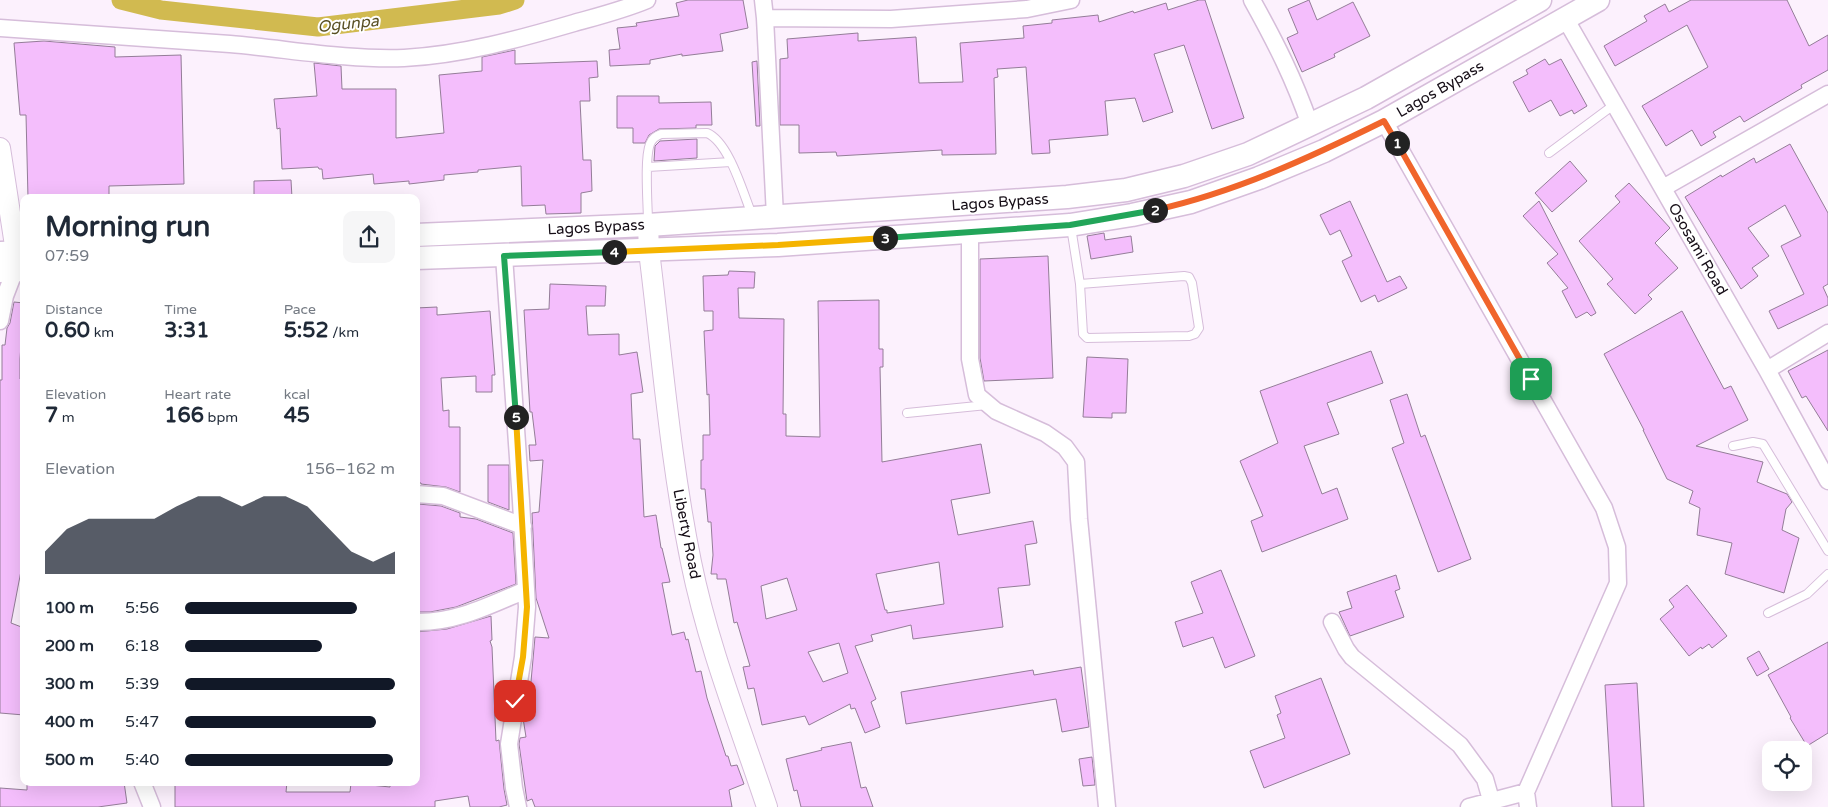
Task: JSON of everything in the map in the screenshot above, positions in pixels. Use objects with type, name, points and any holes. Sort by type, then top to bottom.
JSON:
[{"type":"main road","name":"Lagos Bypass","points":[[420,236],[648,225],[1067,197],[1126,190],[1184,176],[1248,154],[1310,126],[1366,98],[1540,0]]},
{"type":"main road","name":"Lagos Bypass","points":[[420,258],[778,245],[1070,225],[1132,215],[1191,202],[1259,178],[1316,154],[1384,121],[1598,0]]},
{"type":"street","points":[[0,28],[233,44],[344,57],[404,58],[466,50],[538,34],[646,0]]},
{"type":"street","points":[[763,0],[775,216]]},
{"type":"street","points":[[765,18],[891,20],[1027,8],[1072,0]]},
{"type":"street","points":[[1252,0],[1276,41],[1296,85],[1310,126]]},
{"type":"street","name":"Ososami Road","points":[[1565,18],[1826,472]]},
{"type":"street","points":[[1663,188],[1828,94]]},
{"type":"street","points":[[1384,121],[1604,508],[1617,546],[1618,583],[1527,800],[1491,800],[1469,807]]},
{"type":"street","points":[[0,148],[14,265],[0,321]]},
{"type":"street","name":"Liberty Road","points":[[648,225],[649,251],[679,498],[691,563],[718,660],[767,807]]},
{"type":"street","points":[[970,232],[970,359],[977,395],[996,411],[1045,433],[1065,447],[1076,462],[1079,519],[1107,807]]},
{"type":"street","points":[[504,256],[527,607],[523,657],[509,744],[518,807]]},
{"type":"street","points":[[1768,370],[1828,332]]},
{"type":"street","points":[[420,494],[443,496],[523,526]]},
{"type":"street","points":[[420,622],[430,622],[466,615],[526,590]]},
{"type":"street","points":[[1332,622],[1352,657],[1460,745],[1485,779],[1491,800]]},
{"type":"street","points":[[144,786],[152,807]]},
{"type":"lane","points":[[1549,153],[1615,104]]},
{"type":"lane","points":[[648,225],[648,155],[650,143],[661,134],[707,133],[714,136],[722,145],[731,162],[753,217]]},
{"type":"lane","points":[[648,167],[731,162]]},
{"type":"lane","points":[[1070,225],[1080,284],[1083,334],[1087,338],[1189,336],[1195,334],[1199,328],[1192,283],[1189,277],[1080,284]]},
{"type":"lane","points":[[906,413],[988,404]]},
{"type":"lane","points":[[1733,446],[1753,442],[1763,444],[1828,551]]},
{"type":"lane","points":[[1768,613],[1807,594],[1828,574]]},
{"type":"building","points":[[688,0],[743,0],[748,28],[720,34],[723,51],[682,56],[682,54],[650,60],[650,64],[610,66],[609,50],[620,49],[617,28],[637,26],[636,23],[679,16],[676,3]]},
{"type":"building","points":[[1199,0],[1205,0],[1244,118],[1212,129],[1184,45],[1154,54],[1173,112],[1143,122],[1135,98],[1105,101],[1108,135],[1049,140],[1050,153],[1032,154],[1026,67],[997,69],[998,77],[994,78],[996,154],[942,155],[942,150],[837,156],[836,152],[799,153],[799,125],[780,125],[780,59],[788,58],[787,39],[858,33],[858,41],[916,37],[919,83],[963,82],[960,43],[1024,38],[1023,26],[1052,23],[1052,20],[1098,15],[1099,22],[1166,3],[1168,10]]},
{"type":"building","points":[[1309,0],[1317,20],[1353,2],[1370,36],[1334,54],[1335,57],[1302,72],[1287,38],[1298,33],[1288,9]]},
{"type":"building","points":[[1691,0],[1787,0],[1809,46],[1828,35],[1828,70],[1801,85],[1802,88],[1744,122],[1740,116],[1713,132],[1716,137],[1701,146],[1692,130],[1666,146],[1642,106],[1708,67],[1687,25],[1615,66],[1604,46],[1647,21],[1644,16],[1665,4],[1669,12]]},
{"type":"building","points":[[44,41],[115,47],[115,57],[181,55],[184,184],[109,186],[109,194],[28,194],[26,115],[20,115],[14,43]]},
{"type":"building","points":[[515,50],[515,64],[597,61],[598,77],[589,78],[590,101],[580,101],[583,160],[591,160],[592,191],[581,193],[581,213],[546,214],[545,205],[522,206],[521,166],[444,175],[444,180],[409,184],[409,181],[374,184],[373,174],[323,179],[322,169],[318,167],[282,169],[280,128],[277,129],[274,99],[317,96],[314,63],[341,66],[342,89],[396,89],[396,138],[444,133],[439,75],[482,71],[482,57]]},
{"type":"building","points":[[1545,59],[1549,65],[1561,59],[1587,106],[1574,114],[1572,110],[1560,116],[1551,100],[1529,112],[1513,82],[1528,74],[1526,70]]},
{"type":"building","points":[[757,61],[760,126],[756,126],[752,62]]},
{"type":"building","points":[[617,96],[659,96],[659,103],[711,102],[712,125],[696,125],[696,128],[659,129],[649,135],[645,143],[633,143],[633,128],[617,128]]},
{"type":"building","points":[[697,139],[697,158],[654,161],[655,146],[660,141]]},
{"type":"building","points":[[1790,144],[1828,213],[1828,284],[1823,287],[1828,298],[1828,305],[1778,329],[1769,311],[1804,294],[1781,246],[1801,236],[1785,205],[1748,228],[1769,256],[1752,268],[1758,276],[1741,289],[1685,197],[1754,158],[1756,163]]},
{"type":"building","points":[[1570,161],[1587,181],[1552,212],[1535,193]]},
{"type":"building","points":[[291,180],[292,194],[254,194],[254,181]]},
{"type":"building","points":[[1629,183],[1670,228],[1655,243],[1678,268],[1648,295],[1652,299],[1635,314],[1607,284],[1613,279],[1579,241],[1620,202],[1615,196]]},
{"type":"building","points":[[1350,201],[1387,282],[1400,276],[1407,288],[1378,302],[1375,295],[1361,302],[1342,261],[1352,256],[1340,230],[1330,235],[1320,215]]},
{"type":"building","points":[[1539,201],[1596,313],[1591,316],[1587,312],[1576,318],[1562,291],[1568,288],[1547,263],[1558,254],[1523,216]]},
{"type":"building","points":[[1104,233],[1105,240],[1131,236],[1133,252],[1091,259],[1087,236]]},
{"type":"building","points":[[1048,256],[1053,378],[984,381],[980,358],[980,259]]},
{"type":"building","points":[[729,271],[755,272],[754,288],[738,288],[739,318],[784,319],[783,414],[786,414],[786,436],[820,437],[818,301],[879,300],[879,349],[883,349],[883,367],[880,367],[882,462],[981,444],[990,493],[951,500],[958,535],[1033,521],[1037,543],[1025,545],[1030,585],[998,588],[1003,627],[913,639],[911,625],[871,635],[873,641],[855,646],[876,699],[871,702],[880,727],[865,733],[855,708],[851,709],[850,704],[809,725],[805,716],[762,725],[754,688],[748,689],[743,667],[750,666],[737,622],[734,623],[726,579],[717,579],[717,574],[711,574],[713,555],[711,522],[708,522],[705,489],[701,489],[701,460],[703,460],[703,435],[710,435],[704,331],[713,330],[713,311],[704,311],[703,276],[728,275]],"holes":[[[939,562],[944,604],[887,613],[876,574]],[[787,578],[797,610],[766,619],[761,586]],[[839,643],[848,673],[823,682],[808,652]]]},
{"type":"building","points":[[550,284],[606,286],[605,306],[586,306],[588,335],[619,334],[619,355],[637,352],[643,392],[631,394],[633,439],[640,439],[644,517],[656,515],[661,548],[670,582],[662,583],[672,635],[684,632],[686,640],[688,639],[696,672],[701,671],[707,698],[726,756],[728,756],[731,766],[737,765],[744,784],[729,790],[732,807],[535,807],[532,799],[527,801],[519,744],[520,738],[526,737],[523,718],[528,715],[535,637],[549,638],[536,598],[532,513],[539,512],[543,460],[530,461],[529,445],[536,445],[532,412],[530,412],[524,310],[549,309]]},
{"type":"building","points":[[14,302],[20,303],[20,576],[11,623],[20,626],[20,715],[0,713],[0,380],[2,380],[2,345],[5,345],[7,328],[10,323]]},
{"type":"building","points":[[437,307],[437,315],[490,311],[495,375],[492,375],[492,392],[476,392],[476,376],[441,378],[443,411],[449,410],[449,427],[460,427],[460,492],[446,487],[420,483],[420,308]]},
{"type":"building","points":[[1682,311],[1724,389],[1731,386],[1748,420],[1696,446],[1763,462],[1757,482],[1787,494],[1792,502],[1786,509],[1782,530],[1799,538],[1784,593],[1725,574],[1732,543],[1697,535],[1700,508],[1689,503],[1693,491],[1667,479],[1644,430],[1604,354]]},
{"type":"building","points":[[1828,350],[1828,431],[1806,396],[1802,398],[1788,371]]},
{"type":"building","points":[[1371,351],[1383,383],[1327,403],[1339,434],[1304,446],[1322,494],[1337,488],[1348,519],[1262,552],[1251,521],[1263,516],[1240,461],[1278,443],[1260,391]]},
{"type":"building","points":[[1087,357],[1128,359],[1126,413],[1112,413],[1112,418],[1083,417]]},
{"type":"building","points":[[1407,394],[1421,437],[1425,435],[1471,559],[1438,572],[1392,448],[1404,443],[1390,400]]},
{"type":"building","points":[[488,465],[509,465],[509,510],[488,502]]},
{"type":"building","points":[[420,504],[441,506],[460,513],[460,517],[476,519],[513,533],[516,584],[456,607],[420,612]]},
{"type":"building","points":[[1221,570],[1255,656],[1225,668],[1213,637],[1183,647],[1175,622],[1203,613],[1191,582]]},
{"type":"building","points":[[1396,575],[1400,589],[1395,591],[1404,617],[1350,636],[1339,612],[1352,608],[1347,592]]},
{"type":"building","points":[[1687,585],[1727,636],[1712,648],[1709,644],[1702,649],[1701,647],[1689,656],[1660,619],[1674,607],[1669,600]]},
{"type":"building","points":[[491,616],[492,640],[490,641],[492,647],[496,741],[499,740],[507,805],[499,807],[470,807],[468,796],[435,801],[435,807],[175,807],[175,786],[287,786],[286,792],[350,792],[351,786],[420,786],[420,632],[447,629]]},
{"type":"building","points":[[1828,642],[1828,733],[1812,743],[1812,741],[1804,741],[1768,675]]},
{"type":"building","points":[[1759,651],[1769,669],[1757,676],[1747,658]]},
{"type":"building","points":[[1081,667],[1089,727],[1062,732],[1056,699],[906,724],[901,692],[1033,670],[1034,675]]},
{"type":"building","points":[[1321,678],[1350,754],[1264,788],[1250,751],[1285,738],[1277,715],[1281,713],[1275,696]]},
{"type":"building","points":[[1637,683],[1644,807],[1612,807],[1605,685]]},
{"type":"building","points":[[851,742],[861,788],[866,787],[873,807],[801,807],[797,790],[794,791],[786,759],[822,750],[821,748]]},
{"type":"building","points":[[1092,757],[1095,785],[1083,786],[1079,759]]},
{"type":"building","points":[[27,786],[125,786],[127,803],[98,807],[0,807],[0,788],[27,790]]},
{"type":"waterway","name":"Ogunpa","points":[[121,0],[161,10],[318,27],[499,5],[515,0]]},
{"type":"route","points":[[515,701],[523,657],[527,607],[504,256],[778,245],[1070,225],[1132,215],[1191,202],[1259,178],[1324,151],[1384,121],[1531,379]]}]
